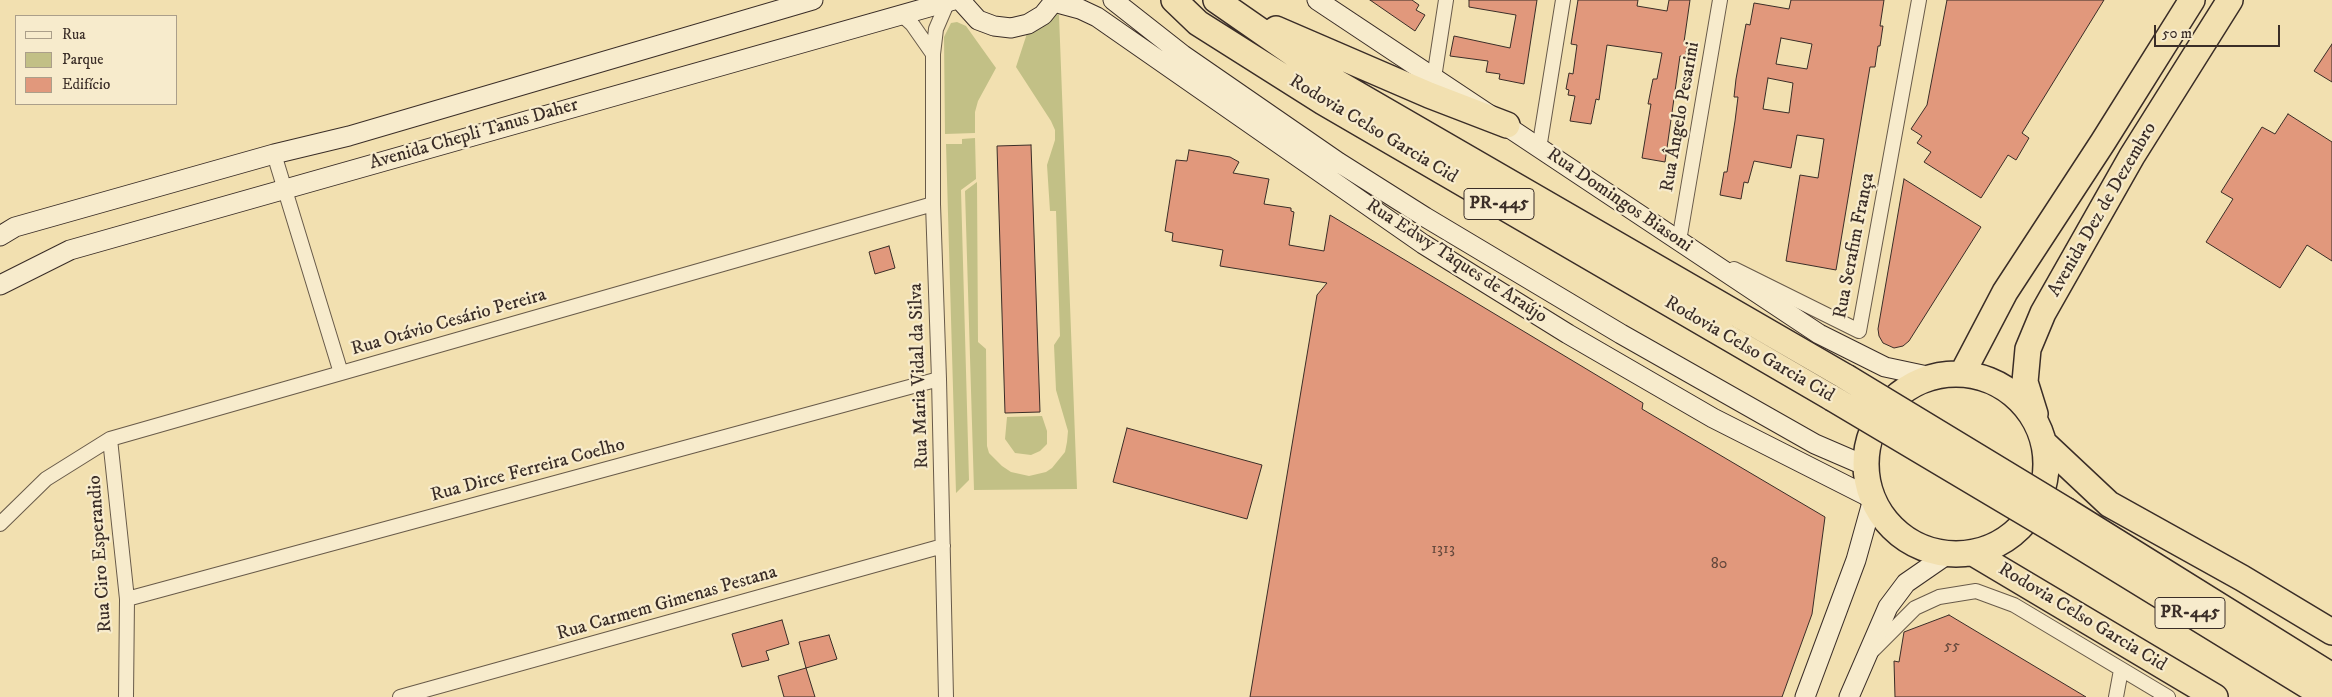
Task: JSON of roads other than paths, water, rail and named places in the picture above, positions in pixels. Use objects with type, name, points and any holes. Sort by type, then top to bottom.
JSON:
[{"type":"highway","name":"Rodovia Celso Garcia Cid","points":[[1174,0],[1198,23],[1323,102],[1832,398],[2060,520],[2332,676]]},
{"type":"highway","name":"Avenida Dez de Dezembro","points":[[1962,374],[2005,292],[2103,142],[2192,0]]},
{"type":"highway","name":"Avenida Dez de Dezembro","points":[[2043,438],[2025,382],[2028,349],[2044,313],[2132,156],[2230,0]]},
{"type":"highway","name":"Rodovia Celso Garcia Cid","points":[[1220,3],[1324,75],[1846,377],[2326,697]]},
{"type":"highway","points":[[1220,3],[1429,95],[1507,125]]},
{"type":"highway","name":"Rodovia Celso Garcia Cid","points":[[1962,374],[1932,378],[1912,386],[1894,399],[1880,416],[1870,436],[1866,466],[1867,478],[1873,499],[1886,520],[1903,537],[1925,548],[1961,553],[2215,697]]},
{"type":"highway","points":[[1962,374],[1988,380],[2010,392],[2029,410],[2043,438],[2109,504],[2242,578],[2332,632]]},
{"type":"highway","points":[[1961,553],[1996,545],[2020,528],[2038,503],[2046,474],[2043,438]]},
{"type":"main road","name":"Avenida Chepli Tanus Daher","points":[[0,236],[15,227],[274,154],[349,136],[814,0]]},
{"type":"main road","name":"Avenida Chepli Tanus Daher","points":[[0,285],[70,250],[954,0]]},
{"type":"main road","points":[[954,0],[978,20],[994,26],[1011,28],[1028,24],[1043,15],[1054,1]]},
{"type":"main road","name":"Rua Edwy Taques de Araújo","points":[[1113,0],[1182,55],[1338,162],[1425,217],[1621,334],[1807,439],[1866,466]]},
{"type":"main road","name":"Rua Domingos Biasoni","points":[[1318,0],[1819,334],[1885,368],[1932,378]]},
{"type":"main road","name":"Rua Edwy Taques de Araújo","points":[[1054,1],[1080,9],[1097,18],[1423,244],[1568,334],[1713,418],[1873,499]]},
{"type":"main road","points":[[1805,697],[1856,560],[1873,499]]},
{"type":"main road","points":[[1849,697],[1863,659],[1888,607],[1906,583],[1961,553]]},
{"type":"street","name":"Rua Maria Vidal da Silva","points":[[946,697],[940,379],[933,204],[933,54],[936,29],[954,0]]},
{"type":"street","points":[[1434,78],[1446,0]]},
{"type":"street","points":[[1539,149],[1563,0]]},
{"type":"street","name":"Rua Ângelo Pesarini","points":[[1679,241],[1720,0]]},
{"type":"street","name":"Rua Serafim França","points":[[1679,241],[1859,331],[1919,0]]},
{"type":"street","points":[[901,14],[912,24],[933,54]]},
{"type":"street","points":[[274,154],[341,373]]},
{"type":"street","name":"Rua Otávio Cesário Pereira","points":[[0,524],[46,479],[110,439],[933,204]]},
{"type":"street","name":"Rua Dirce Ferreira Coelho","points":[[127,599],[940,379]]},
{"type":"street","name":"Rua Ciro Esperandio","points":[[110,439],[127,599],[126,697]]},
{"type":"street","name":"Rua Carmem Gimenas Pestana","points":[[400,697],[943,546]]},
{"type":"street","points":[[1863,659],[1915,608],[1939,597],[1976,591],[2014,606],[2168,697]]},
{"type":"street","points":[[2116,697],[2121,670]]}]
